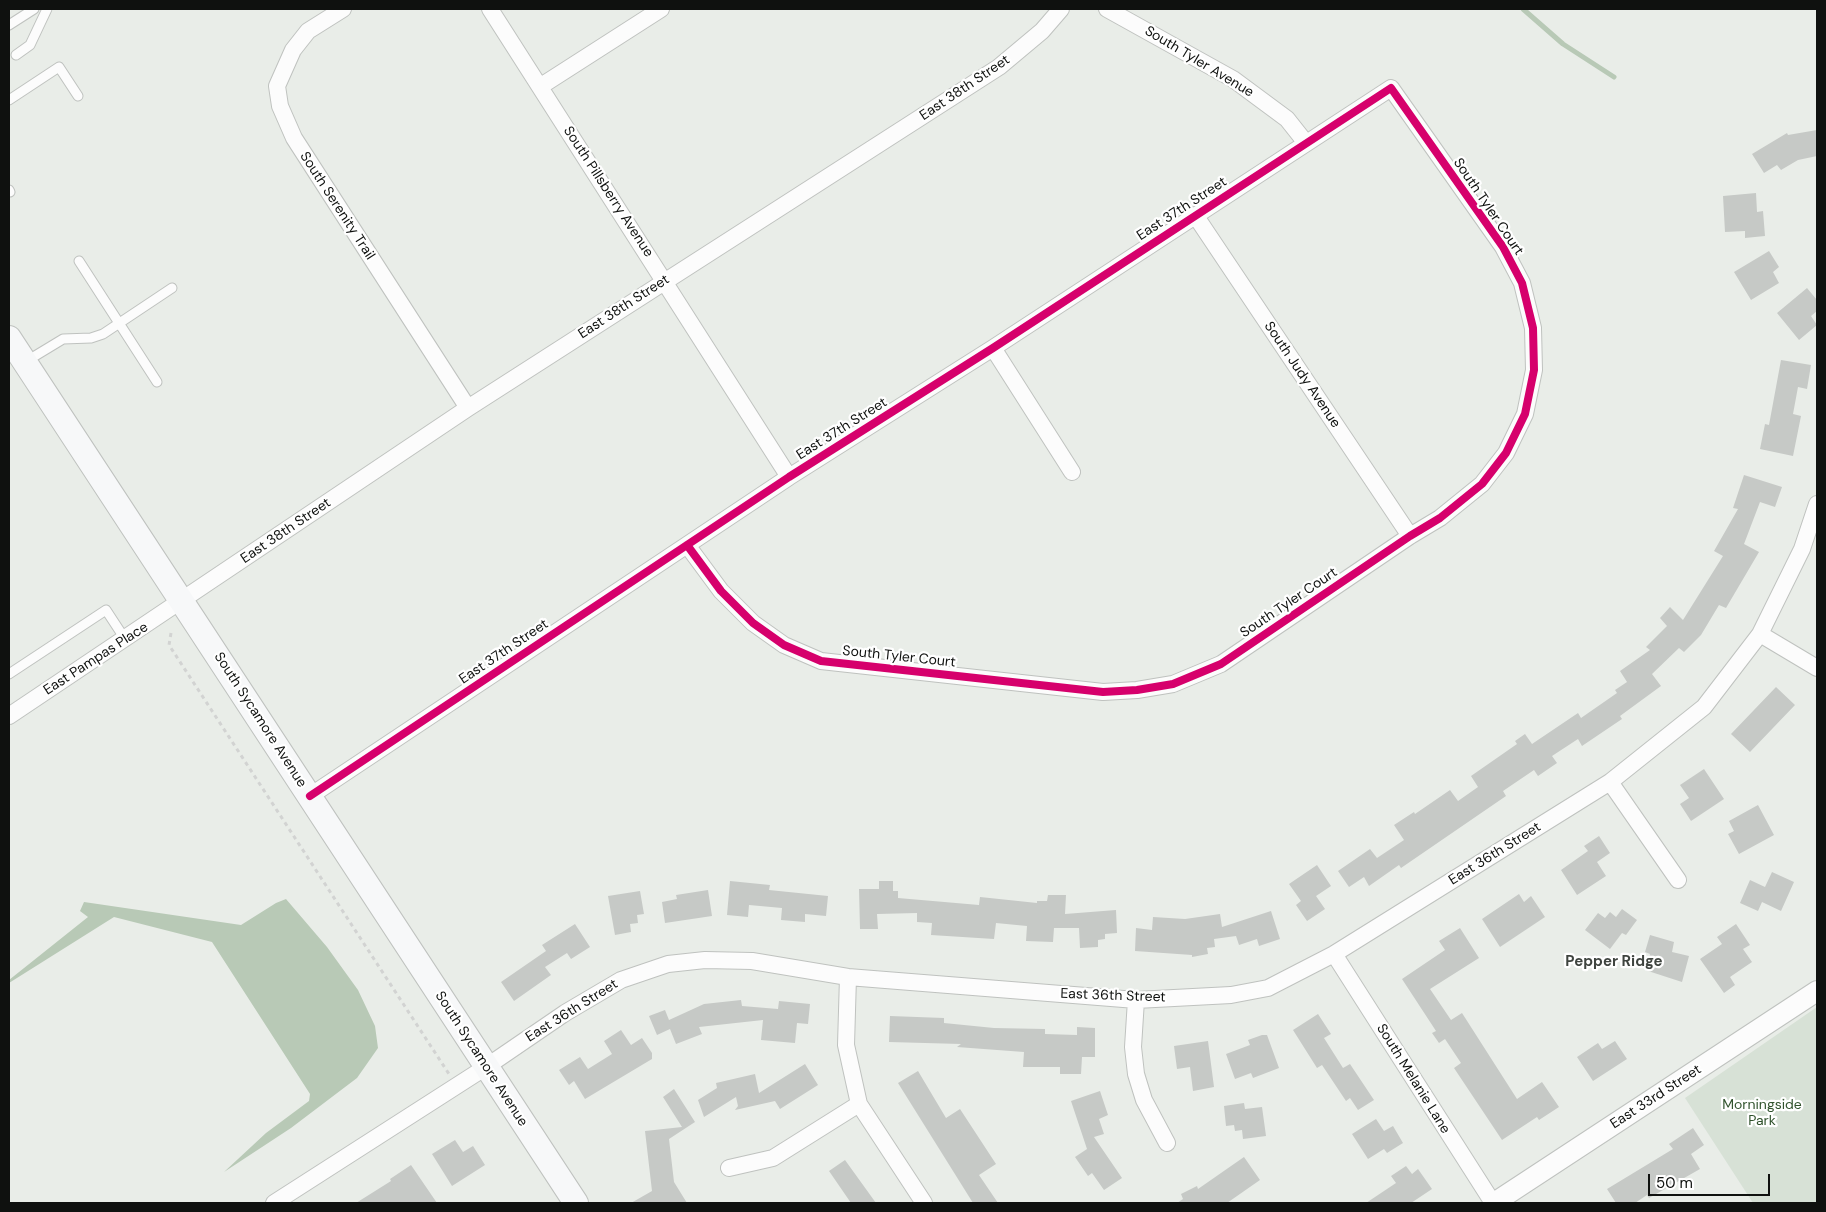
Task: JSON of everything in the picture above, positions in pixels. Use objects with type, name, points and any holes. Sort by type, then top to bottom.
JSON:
[{"type":"main road","name":"South Sycamore Avenue","points":[[9,338],[576,1203]]},
{"type":"street","name":"South Serenity Trail","points":[[343,9],[308,32],[293,50],[277,86],[280,106],[294,138],[468,408]]},
{"type":"street","name":"South Pillsberry Avenue","points":[[490,9],[665,280],[789,477]]},
{"type":"street","points":[[541,86],[661,9]]},
{"type":"street","name":"East 38th Street","points":[[182,601],[468,408],[665,280],[886,141],[998,67],[1042,32],[1061,9]]},
{"type":"street","name":"South Tyler Avenue","points":[[1107,9],[1233,79],[1287,119],[1306,143]]},
{"type":"street","name":"East 37th Street","points":[[310,796],[789,477],[992,348],[1391,88]]},
{"type":"street","name":"South Tyler Court","points":[[687,545],[721,591],[753,623],[784,645],[821,661],[1103,692],[1137,690],[1172,684],[1221,664],[1410,536],[1440,518],[1482,484],[1506,453],[1525,414],[1534,370],[1533,328],[1522,283],[1503,247],[1391,88]]},
{"type":"street","name":"South Judy Avenue","points":[[1195,214],[1410,536]]},
{"type":"street","points":[[992,348],[1072,472]]},
{"type":"street","name":"East 36th Street","points":[[274,1203],[486,1067],[564,1013],[621,980],[668,964],[705,960],[752,961],[848,977],[1136,1000],[1231,995],[1268,988],[1334,954],[1610,782],[1704,707],[1760,634],[1802,549],[1817,504]]},
{"type":"street","name":"East Pampas Place","points":[[9,716],[182,601]]},
{"type":"street","points":[[1760,634],[1817,668]]},
{"type":"street","points":[[1610,782],[1678,880]]},
{"type":"street","name":"South Melanie Lane","points":[[1334,954],[1493,1203]]},
{"type":"street","points":[[848,977],[846,1045],[859,1104],[924,1203]]},
{"type":"street","name":"East 33rd Street","points":[[1493,1203],[1817,991]]},
{"type":"street","points":[[1136,1000],[1133,1047],[1136,1074],[1144,1100],[1167,1143]]},
{"type":"street","points":[[729,1168],[773,1158],[859,1104]]},
{"type":"lane","points":[[9,25],[34,9]]},
{"type":"lane","points":[[16,55],[30,45],[47,9]]},
{"type":"lane","points":[[9,100],[59,67],[78,96]]},
{"type":"lane","points":[[79,261],[157,382]]},
{"type":"lane","points":[[25,362],[63,339],[91,338],[102,334],[172,288]]},
{"type":"lane","points":[[9,674],[106,610],[125,639]]},
{"type":"path","points":[[171,633],[169,644],[449,1075]]},
{"type":"green space","name":"Morningside Park","points":[[1817,1007],[1817,1203],[1753,1203],[1685,1098]]},
{"type":"shaded area","points":[[286,899],[327,947],[358,990],[375,1026],[378,1048],[357,1078],[291,1128],[224,1172],[266,1133],[309,1101],[310,1094],[212,942],[114,917],[9,983],[9,980],[88,917],[80,911],[84,902],[241,925],[276,903]]},
{"type":"building","points":[[1817,130],[1817,156],[1798,160],[1781,170],[1777,165],[1764,173],[1752,154],[1787,133],[1788,135]]},
{"type":"building","points":[[1756,193],[1757,212],[1763,211],[1765,236],[1745,238],[1745,231],[1725,232],[1723,196]]},
{"type":"building","points":[[1769,251],[1779,267],[1773,272],[1779,283],[1751,300],[1734,272]]},
{"type":"building","points":[[1807,288],[1817,300],[1817,311],[1811,316],[1817,325],[1799,340],[1777,313]]},
{"type":"building","points":[[1781,360],[1811,365],[1807,389],[1798,387],[1793,414],[1801,416],[1793,456],[1760,449],[1765,424],[1769,425]]},
{"type":"building","points":[[1744,475],[1782,487],[1775,507],[1760,502],[1744,544],[1759,552],[1726,608],[1719,605],[1701,635],[1684,652],[1679,648],[1652,674],[1661,686],[1620,716],[1622,719],[1582,746],[1578,739],[1552,756],[1557,763],[1538,776],[1534,770],[1503,791],[1506,796],[1401,868],[1399,865],[1369,886],[1364,877],[1349,887],[1338,871],[1370,849],[1377,858],[1404,840],[1394,825],[1414,812],[1415,814],[1450,790],[1458,801],[1478,787],[1471,776],[1517,744],[1515,741],[1525,734],[1532,744],[1578,713],[1581,718],[1617,693],[1615,690],[1627,682],[1620,671],[1650,650],[1646,647],[1667,626],[1660,618],[1670,607],[1683,620],[1723,556],[1714,551],[1738,509],[1733,508]]},
{"type":"building","points":[[1776,687],[1795,705],[1750,752],[1731,734]]},
{"type":"building","points":[[1704,769],[1724,799],[1691,821],[1680,804],[1689,798],[1680,785]]},
{"type":"building","points":[[1758,805],[1774,835],[1739,854],[1728,834],[1734,831],[1729,821]]},
{"type":"building","points":[[1599,836],[1610,853],[1597,862],[1606,876],[1577,895],[1561,870],[1588,851],[1584,846]]},
{"type":"building","points":[[1317,865],[1331,886],[1316,896],[1325,909],[1307,921],[1296,905],[1301,901],[1289,884]]},
{"type":"building","points":[[1772,872],[1794,882],[1781,911],[1762,902],[1758,911],[1740,903],[1750,880],[1765,887]]},
{"type":"building","points":[[730,881],[770,885],[769,890],[828,896],[826,916],[805,914],[805,922],[781,920],[782,908],[749,905],[748,917],[727,915]]},
{"type":"building","points":[[879,881],[893,881],[893,891],[898,891],[898,898],[979,905],[980,897],[1037,903],[1037,901],[1047,901],[1048,895],[1066,895],[1065,914],[1116,910],[1117,933],[1105,934],[1105,939],[1098,940],[1098,947],[1080,948],[1079,928],[1054,928],[1053,942],[1026,941],[1027,926],[996,923],[994,939],[931,935],[932,923],[917,922],[917,913],[877,914],[878,929],[860,929],[859,889],[879,889]]},
{"type":"building","points":[[708,890],[712,916],[665,923],[662,902],[677,899],[676,895]]},
{"type":"building","points":[[640,891],[644,914],[637,915],[638,923],[630,924],[631,932],[615,935],[608,896]]},
{"type":"building","points":[[1519,894],[1524,902],[1531,896],[1545,917],[1500,947],[1482,919]]},
{"type":"building","points":[[1622,909],[1637,920],[1626,935],[1622,933],[1610,949],[1585,930],[1598,913],[1605,918],[1610,912],[1616,917]]},
{"type":"building","points":[[1271,911],[1280,939],[1259,946],[1257,939],[1239,945],[1236,936],[1214,939],[1215,947],[1207,948],[1208,954],[1192,957],[1192,955],[1135,951],[1136,928],[1152,930],[1153,917],[1185,919],[1220,914],[1222,927]]},
{"type":"building","points":[[575,924],[590,947],[571,959],[567,953],[545,967],[551,975],[514,1001],[501,982],[546,951],[542,945]]},
{"type":"building","points":[[1736,924],[1750,945],[1743,949],[1752,962],[1730,977],[1735,985],[1724,993],[1700,959],[1722,944],[1717,937]]},
{"type":"building","points":[[1460,928],[1479,958],[1430,989],[1451,1020],[1462,1013],[1517,1099],[1542,1082],[1559,1107],[1539,1120],[1537,1117],[1502,1140],[1454,1068],[1461,1063],[1445,1039],[1439,1043],[1432,1033],[1436,1031],[1402,979],[1445,950],[1439,941]]},
{"type":"building","points":[[1650,935],[1674,942],[1672,952],[1689,956],[1682,982],[1645,970],[1650,954],[1645,952]]},
{"type":"building","points":[[741,1000],[742,1006],[778,1009],[779,1001],[810,1004],[808,1024],[797,1023],[795,1043],[761,1040],[763,1020],[699,1027],[702,1034],[676,1044],[670,1029],[657,1035],[649,1016],[665,1010],[669,1020],[704,1004]]},
{"type":"building","points":[[1318,1014],[1331,1034],[1324,1038],[1343,1068],[1350,1064],[1374,1100],[1358,1110],[1350,1098],[1346,1101],[1322,1065],[1317,1068],[1293,1030]]},
{"type":"building","points":[[890,1016],[944,1018],[944,1023],[994,1028],[1045,1029],[1045,1034],[1077,1035],[1077,1027],[1095,1028],[1095,1057],[1082,1057],[1081,1074],[1060,1074],[1060,1067],[1023,1067],[1024,1052],[957,1047],[961,1044],[889,1042]]},
{"type":"building","points":[[621,1030],[631,1045],[642,1038],[652,1053],[652,1059],[585,1099],[574,1081],[569,1085],[559,1070],[580,1057],[588,1069],[612,1054],[604,1041]]},
{"type":"building","points":[[1267,1035],[1279,1068],[1253,1078],[1251,1073],[1235,1079],[1226,1054],[1250,1045],[1248,1040]]},
{"type":"building","points":[[1208,1041],[1214,1087],[1193,1091],[1190,1067],[1177,1069],[1174,1046]]},
{"type":"building","points":[[1615,1041],[1627,1059],[1593,1081],[1577,1057],[1598,1043],[1602,1049]]},
{"type":"building","points":[[805,1064],[818,1085],[780,1109],[775,1101],[735,1110],[738,1106],[736,1097],[704,1117],[698,1100],[717,1088],[716,1083],[755,1074],[759,1093]]},
{"type":"building","points":[[918,1071],[946,1118],[960,1109],[996,1164],[979,1175],[998,1203],[973,1203],[898,1083]]},
{"type":"building","points":[[674,1089],[695,1122],[669,1139],[674,1182],[687,1203],[631,1203],[652,1191],[645,1131],[682,1127],[663,1097]]},
{"type":"building","points":[[1100,1091],[1108,1115],[1099,1119],[1104,1134],[1094,1137],[1122,1178],[1104,1190],[1092,1173],[1088,1176],[1075,1157],[1087,1149],[1071,1101]]},
{"type":"building","points":[[1244,1103],[1245,1109],[1262,1107],[1266,1136],[1243,1139],[1242,1130],[1235,1131],[1234,1125],[1226,1126],[1224,1106]]},
{"type":"building","points":[[1376,1119],[1384,1131],[1393,1126],[1403,1143],[1387,1153],[1384,1149],[1368,1159],[1352,1134]]},
{"type":"building","points":[[1693,1128],[1704,1145],[1691,1154],[1700,1169],[1649,1198],[1647,1195],[1635,1203],[1616,1203],[1607,1189],[1673,1149],[1669,1144]]},
{"type":"building","points":[[455,1140],[463,1152],[473,1146],[485,1165],[452,1186],[432,1154]]},
{"type":"building","points":[[1244,1157],[1260,1180],[1227,1203],[1177,1203],[1183,1199],[1181,1194],[1197,1186],[1198,1189]]},
{"type":"building","points":[[845,1160],[876,1203],[851,1203],[829,1171]]},
{"type":"building","points":[[411,1165],[437,1203],[356,1203],[391,1181],[390,1179]]},
{"type":"building","points":[[1406,1166],[1412,1174],[1418,1169],[1432,1189],[1411,1203],[1366,1203],[1396,1183],[1391,1176]]},
{"type":"waterway","points":[[1523,9],[1563,44],[1614,77]]},
{"type":"cycle path","points":[[310,796],[789,477],[993,348],[1391,88],[1503,247],[1522,283],[1533,328],[1534,370],[1525,414],[1506,453],[1482,484],[1440,518],[1410,536],[1221,664],[1173,684],[1137,690],[1103,692],[821,661],[784,645],[753,623],[721,591],[687,545]]},
{"type":"district","name":"Pepper Ridge","points":[[1614,962]]}]
